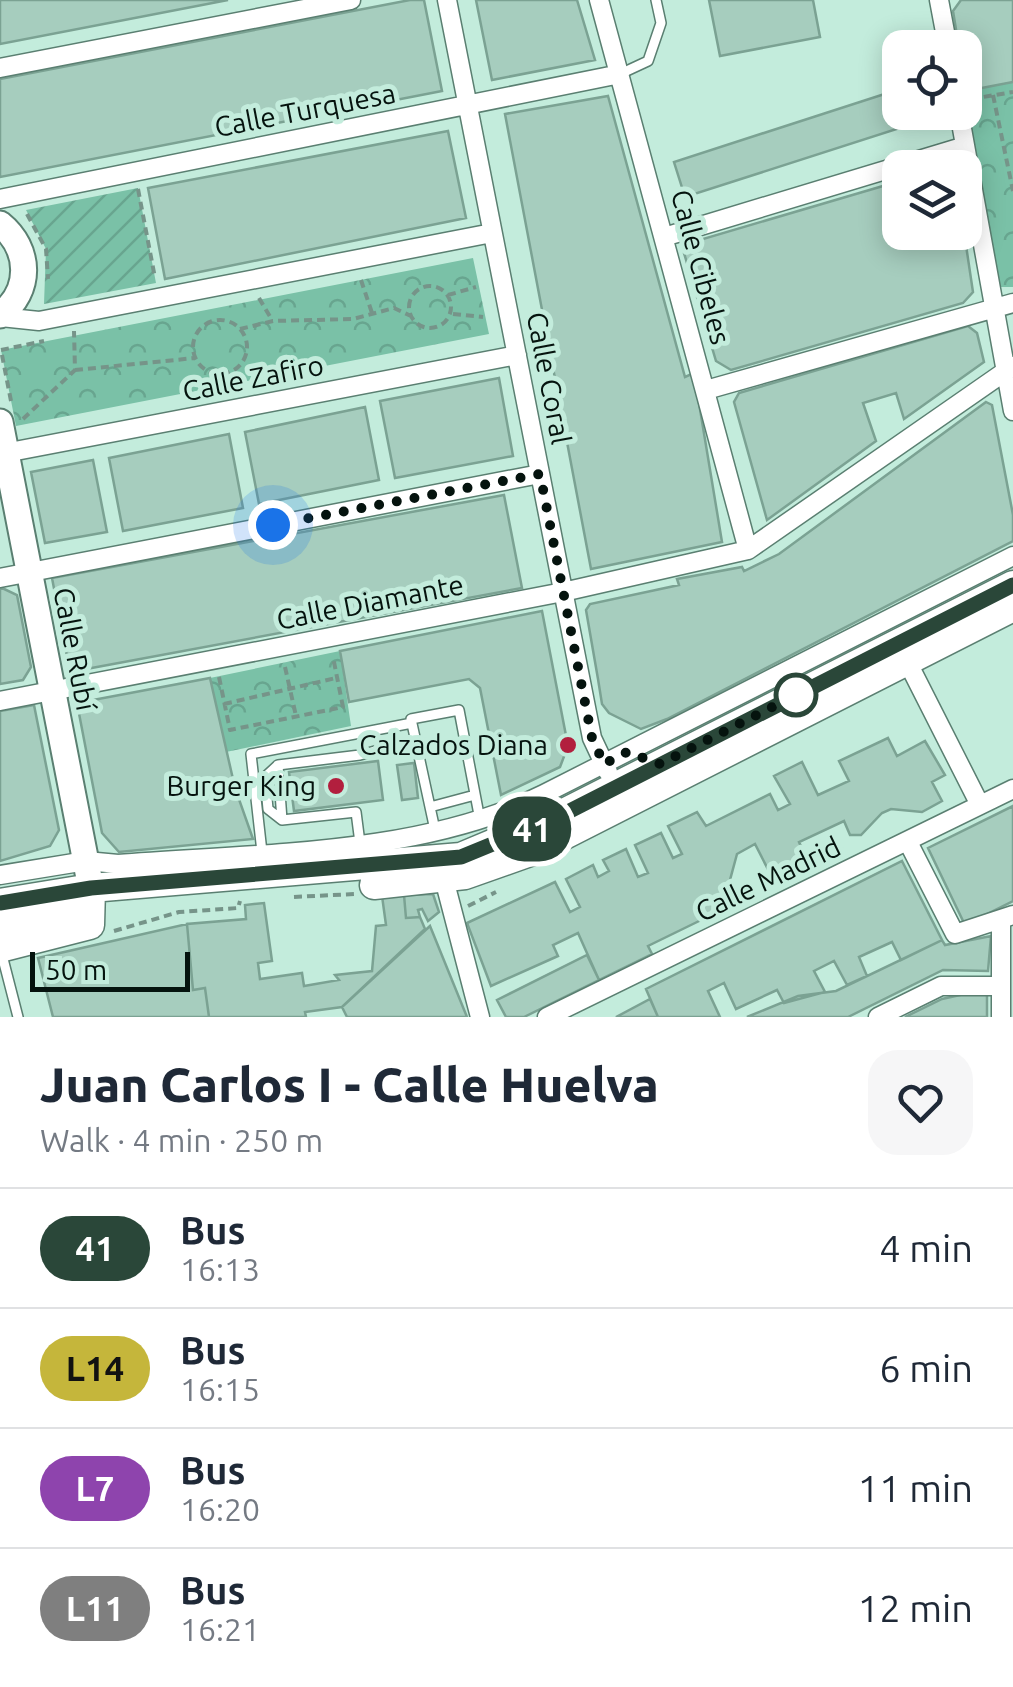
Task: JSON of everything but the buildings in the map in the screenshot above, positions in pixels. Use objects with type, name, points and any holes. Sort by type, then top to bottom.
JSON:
[{"type":"main road","points":[[0,224],[19,246],[24,271],[17,297],[0,316]]},
{"type":"main road","name":"Calle Rubí","points":[[8,424],[3,454],[30,572],[90,884]]},
{"type":"main road","points":[[0,903],[90,884],[441,857],[500,865],[614,786],[903,652],[1013,585]]},
{"type":"main road","points":[[0,925],[90,884],[266,881],[494,846],[903,652],[1013,607]]},
{"type":"main road","points":[[0,948],[90,924],[90,884]]},
{"type":"street","points":[[0,68],[352,0]]},
{"type":"street","name":"Calle Coral","points":[[447,0],[592,738],[614,786]]},
{"type":"street","name":"Calle Cibeles","points":[[599,0],[748,550]]},
{"type":"street","points":[[939,0],[945,30]]},
{"type":"street","name":"Calle Turquesa","points":[[0,199],[620,74]]},
{"type":"street","points":[[962,130],[1004,306],[1013,411]]},
{"type":"street","points":[[664,237],[965,146]]},
{"type":"street","points":[[0,316],[40,321],[492,233]]},
{"type":"street","points":[[706,390],[1004,306]]},
{"type":"street","name":"Calle Zafiro","points":[[3,454],[516,355]]},
{"type":"street","points":[[748,550],[1009,368]]},
{"type":"street","points":[[0,578],[540,474]]},
{"type":"street","name":"Calle Diamante","points":[[0,701],[563,592],[748,550]]},
{"type":"street","points":[[480,1017],[441,857],[480,822],[580,776],[614,786],[627,752],[1013,556]]},
{"type":"street","points":[[903,652],[980,806]]},
{"type":"street","points":[[627,752],[660,764]]},
{"type":"street","points":[[569,811],[580,776]]},
{"type":"street","name":"Calle Madrid","points":[[547,1017],[1013,789]]},
{"type":"street","points":[[908,842],[955,934],[1007,918],[1001,1017]]},
{"type":"street","points":[[0,875],[90,884]]},
{"type":"street","points":[[878,1017],[941,986],[1001,986]]},
{"type":"lane","points":[[620,74],[648,61],[661,22],[656,0]]},
{"type":"lane","points":[[441,857],[412,719],[459,710],[480,822]]},
{"type":"lane","points":[[266,881],[250,754],[412,723]]},
{"type":"lane","points":[[360,868],[356,812],[282,820],[278,765],[360,755],[416,740]]},
{"type":"lane","points":[[430,807],[475,795]]},
{"type":"lane","points":[[0,948],[18,1017]]},
{"type":"path","points":[[982,97],[1013,92]]},
{"type":"path","points":[[993,95],[1013,191]]},
{"type":"path","points":[[138,188],[156,283]]},
{"type":"path","points":[[361,279],[372,314]]},
{"type":"path","points":[[411,316],[410,302],[418,290],[432,286],[448,295],[476,287]]},
{"type":"path","points":[[240,329],[273,322],[353,319],[394,308],[428,329],[442,325],[450,314],[448,295]]},
{"type":"path","points":[[450,314],[483,317]]},
{"type":"path","points":[[70,315],[75,370]]},
{"type":"path","points":[[226,320],[240,329],[246,355],[234,370],[209,372],[195,358],[194,338],[209,322],[226,320]]},
{"type":"path","points":[[1,354],[74,336]]},
{"type":"path","points":[[8,424],[75,370],[195,358]]},
{"type":"path","points":[[215,658],[230,730],[344,707],[329,638]]},
{"type":"path","points":[[280,647],[296,717]]},
{"type":"path","points":[[224,704],[338,678]]},
{"type":"path","points":[[179,912],[238,908],[239,901],[266,881],[360,868]]},
{"type":"green space","points":[[1013,82],[1013,287],[999,287],[982,191],[982,150],[975,150],[971,130],[982,130],[982,88]]},
{"type":"green space","points":[[138,188],[156,283],[44,304],[46,249],[26,210]]},
{"type":"green space","points":[[473,258],[489,334],[16,426],[1,350]]},
{"type":"green space","points":[[340,651],[351,726],[226,752],[210,678]]},
{"type":"bus line","name":"41","points":[[0,903],[91,888],[461,857],[556,818],[1013,585]]},
{"type":"place","name":"Calzados Diana","points":[[568,745]]},
{"type":"place","name":"Burger King","points":[[336,786]]},
{"type":"route","points":[[273,525],[540,474],[592,738],[604,764],[627,752],[660,764],[806,690],[796,695]]}]
